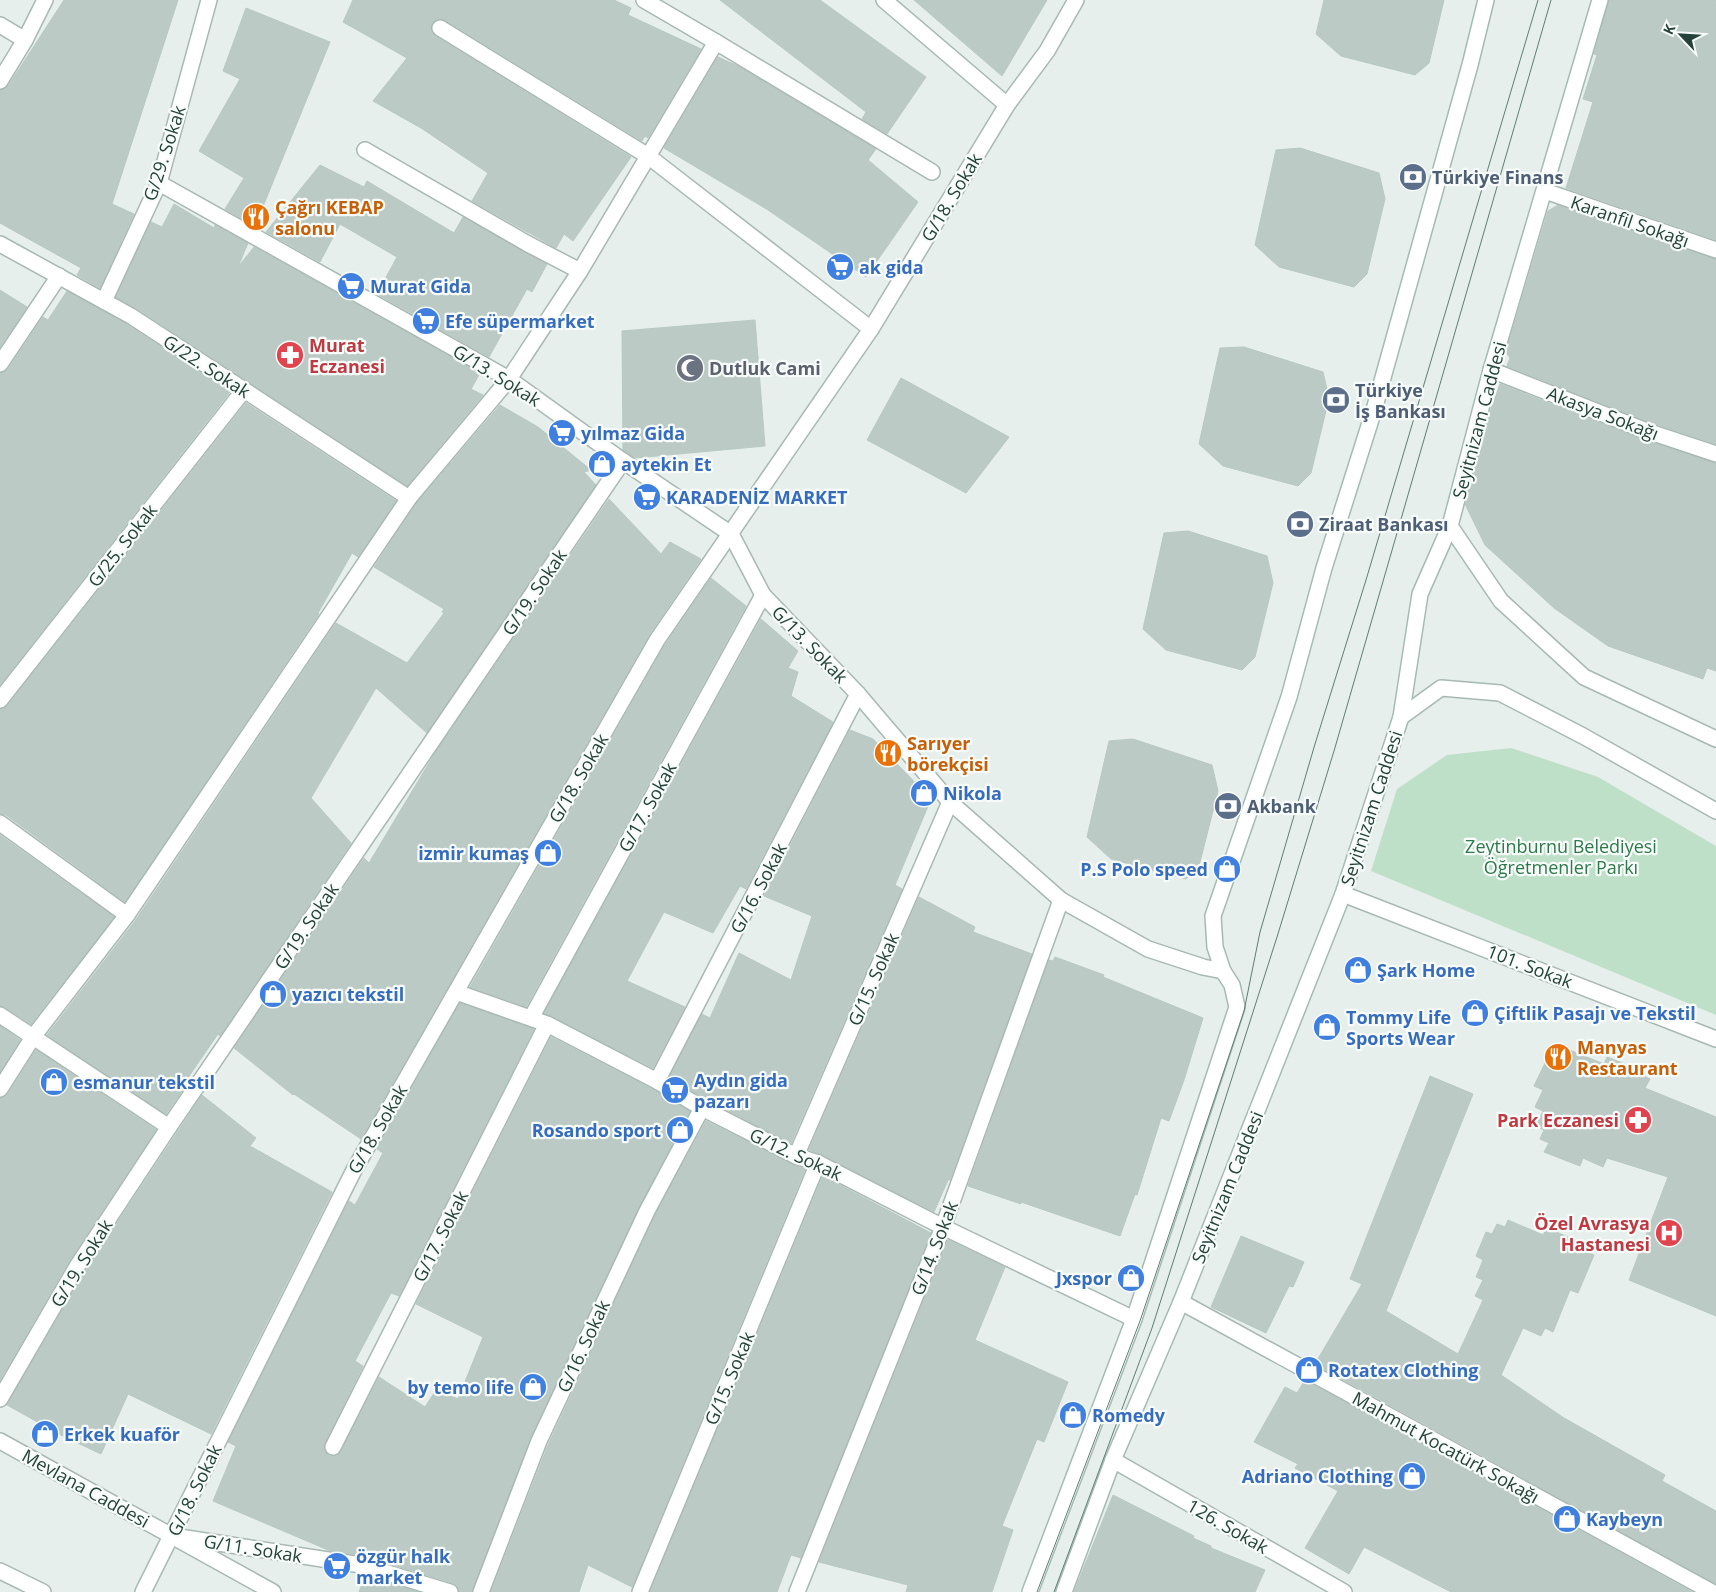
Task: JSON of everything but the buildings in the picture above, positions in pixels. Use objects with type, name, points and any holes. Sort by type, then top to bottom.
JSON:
[{"type":"street","points":[[0,81],[25,40],[45,0]]},
{"type":"street","name":"G/29. Sokak","points":[[104,301],[159,183],[209,0]]},
{"type":"street","points":[[644,0],[932,172]]},
{"type":"street","points":[[884,0],[1007,105]]},
{"type":"street","name":"G/18. Sokak","points":[[144,1592],[354,1170],[657,640],[871,329],[1007,105],[1047,51],[1076,0]]},
{"type":"street","points":[[1030,1592],[1134,1319],[1238,1007],[1232,985],[1223,971],[1215,947],[1213,916],[1289,697],[1324,568],[1374,410],[1486,0]]},
{"type":"street","name":"Seyitnizam Caddesi","points":[[1064,1592],[1113,1460],[1181,1302],[1343,894],[1401,717],[1420,594],[1450,526],[1491,370],[1600,0]]},
{"type":"street","points":[[0,25],[25,40]]},
{"type":"street","points":[[440,28],[648,156],[871,329]]},
{"type":"street","points":[[0,1089],[33,1037],[127,915],[409,498],[509,379],[580,271],[716,42]]},
{"type":"street","points":[[366,150],[528,244],[580,271]]},
{"type":"street","name":"G/13. Sokak","points":[[159,183],[509,379],[623,461],[731,534],[763,595],[858,694],[950,802],[1061,900],[1148,949],[1203,967],[1223,971]]},
{"type":"street","name":"Karanfil Sokağı","points":[[1545,191],[1716,250]]},
{"type":"street","name":"G/22. Sokak","points":[[0,244],[131,316],[409,498]]},
{"type":"street","points":[[0,364],[59,276]]},
{"type":"street","name":"Akasya Sokağı","points":[[1491,370],[1644,430],[1716,454]]},
{"type":"street","name":"G/25. Sokak","points":[[0,700],[244,390]]},
{"type":"street","name":"G/19. Sokak","points":[[0,1399],[76,1268],[169,1126],[623,461]]},
{"type":"street","points":[[1450,526],[1501,601],[1584,677],[1716,739]]},
{"type":"street","name":"G/17. Sokak","points":[[531,1018],[763,595]]},
{"type":"street","points":[[1401,717],[1441,688],[1500,694],[1583,736],[1716,811]]},
{"type":"street","name":"G/16. Sokak","points":[[657,1081],[858,694]]},
{"type":"street","name":"G/15. Sokak","points":[[796,1156],[950,802]]},
{"type":"street","points":[[0,823],[127,915]]},
{"type":"street","name":"101. Sokak","points":[[1343,894],[1716,1039]]},
{"type":"street","name":"G/14. Sokak","points":[[797,1592],[944,1227],[1061,900]]},
{"type":"street","name":"G/12. Sokak","points":[[456,992],[547,1024],[657,1081],[702,1108],[796,1156],[818,1164],[1134,1319]]},
{"type":"street","points":[[0,1014],[169,1126]]},
{"type":"street","name":"G/17. Sokak","points":[[333,1447],[547,1024]]},
{"type":"street","name":"G/16. Sokak","points":[[481,1592],[539,1441],[646,1211],[702,1108]]},
{"type":"street","name":"G/15. Sokak","points":[[640,1592],[818,1164]]},
{"type":"street","name":"Mahmut Kocatürk Sokağı","points":[[1181,1302],[1692,1587],[1712,1592]]},
{"type":"street","name":"Mevlana Caddesi","points":[[0,1441],[273,1592]]},
{"type":"street","name":"126. Sokak","points":[[1113,1460],[1344,1592]]},
{"type":"street","name":"G/11. Sokak","points":[[172,1535],[361,1565],[450,1592]]},
{"type":"street","points":[[0,1571],[44,1592]]},
{"type":"green space","name":"Zeytinburnu Belediyesi Öğretmenler Parkı","points":[[1511,748],[1598,777],[1716,846],[1716,1015],[1371,871],[1397,789],[1447,755]]},
{"type":"tram line","points":[[1037,1592],[1140,1321],[1244,1011],[1260,932],[1538,0]]},
{"type":"tram line","points":[[1054,1592],[1152,1328],[1277,937],[1334,751],[1551,0]]},
{"type":"place","name":"Türkiye Finans","points":[[1413,177]]},
{"type":"place","name":"Çağrı KEBAP salonu","points":[[256,217]]},
{"type":"place","name":"ak gida","points":[[840,267]]},
{"type":"place","name":"Murat Gida","points":[[351,286]]},
{"type":"place","name":"Efe süpermarket","points":[[426,321]]},
{"type":"place","name":"Murat Eczanesi","points":[[290,355]]},
{"type":"place","name":"Dutluk Cami","points":[[690,368]]},
{"type":"place","name":"Türkiye İş Bankası","points":[[1336,400]]},
{"type":"place","name":"yılmaz Gida","points":[[562,433]]},
{"type":"place","name":"aytekin Et","points":[[602,464]]},
{"type":"place","name":"KARADENİZ MARKET","points":[[647,497]]},
{"type":"place","name":"Ziraat Bankası","points":[[1300,524]]},
{"type":"place","name":"Sarıyer börekçisi","points":[[888,753]]},
{"type":"place","name":"Nikola","points":[[924,793]]},
{"type":"place","name":"Akbank","points":[[1228,806]]},
{"type":"place","name":"izmir kumaş","points":[[548,853]]},
{"type":"place","name":"P.S Polo speed","points":[[1227,869]]},
{"type":"place","name":"Şark Home","points":[[1358,970]]},
{"type":"place","name":"yazıcı tekstil","points":[[273,994]]},
{"type":"place","name":"Çiftlik Pasajı ve Tekstil","points":[[1475,1013]]},
{"type":"place","name":"Tommy Life Sports Wear","points":[[1327,1027]]},
{"type":"place","name":"Manyas Restaurant","points":[[1558,1057]]},
{"type":"place","name":"esmanur tekstil","points":[[54,1082]]},
{"type":"place","name":"Aydın gida pazarı","points":[[675,1090]]},
{"type":"place","name":"Park Eczanesi","points":[[1638,1120]]},
{"type":"place","name":"Rosando sport","points":[[680,1130]]},
{"type":"place","name":"Özel Avrasya Hastanesi","points":[[1669,1233]]},
{"type":"place","name":"Jxspor","points":[[1131,1278]]},
{"type":"place","name":"Rotatex Clothing","points":[[1309,1370]]},
{"type":"place","name":"by temo life","points":[[533,1387]]},
{"type":"place","name":"Romedy","points":[[1073,1415]]},
{"type":"place","name":"Erkek kuaför","points":[[45,1434]]},
{"type":"place","name":"Adriano Clothing","points":[[1412,1476]]},
{"type":"place","name":"Kaybeyn","points":[[1567,1519]]},
{"type":"place","name":"özgür halk market","points":[[337,1566]]}]
